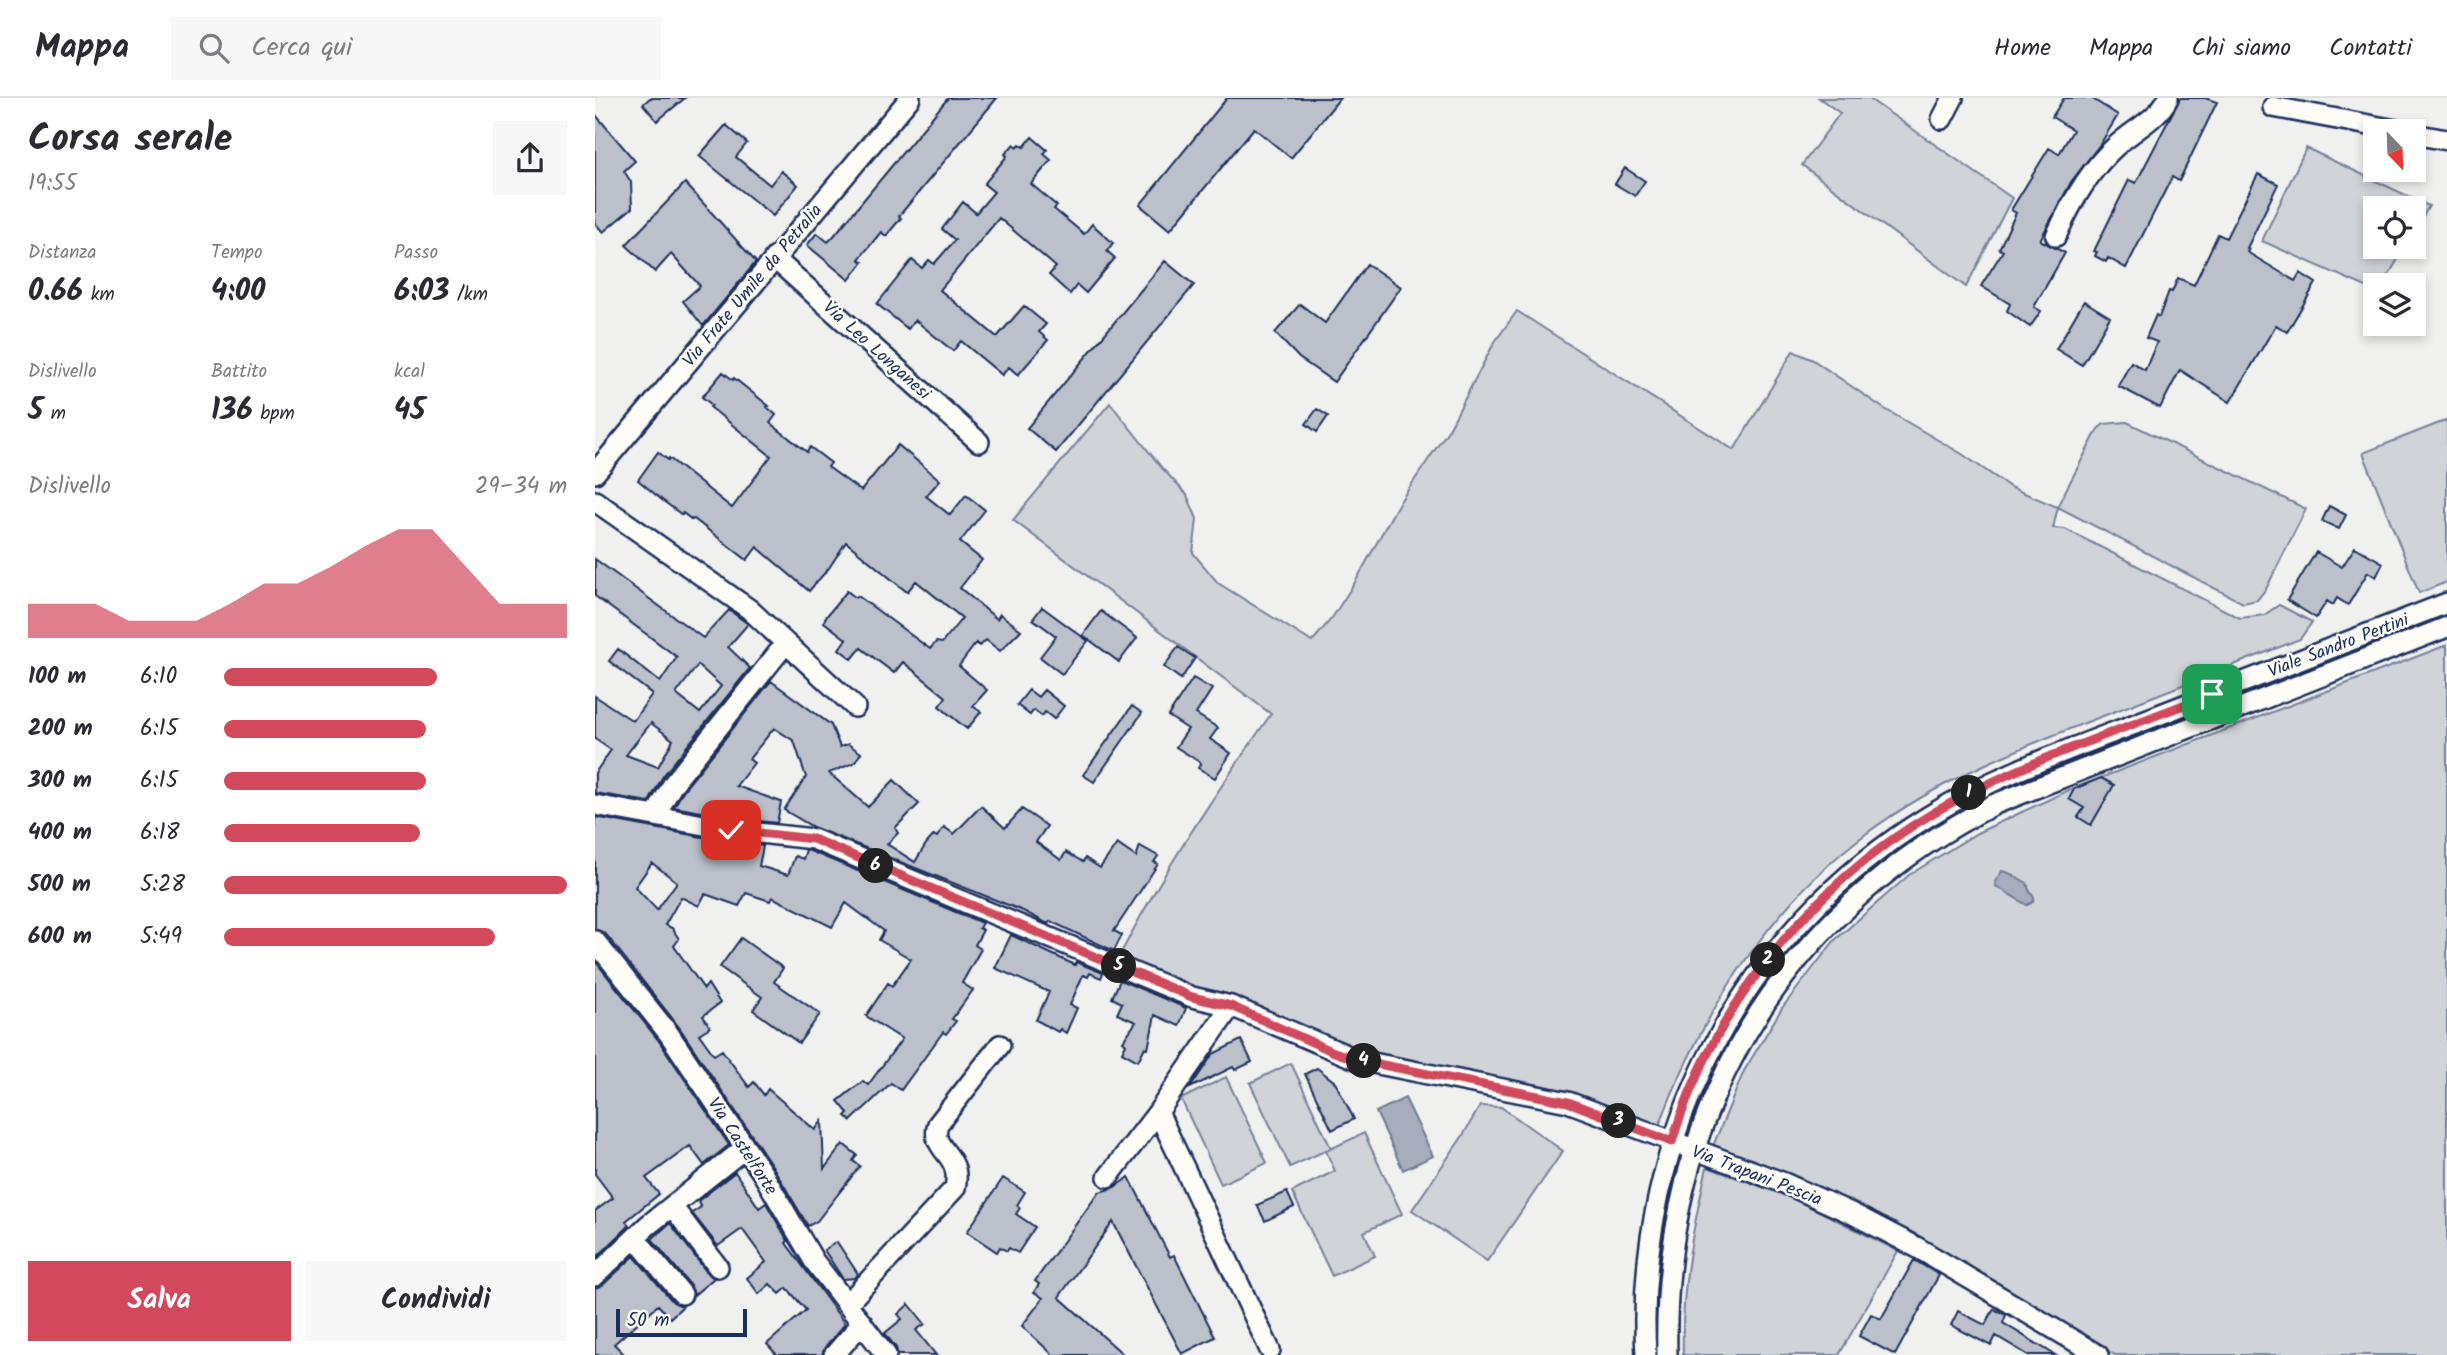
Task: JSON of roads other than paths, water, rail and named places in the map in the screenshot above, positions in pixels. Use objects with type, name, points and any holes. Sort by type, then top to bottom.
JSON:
[{"type":"street","name":"Via Frate Umile da Petralia","points":[[595,473],[910,98]]},
{"type":"street","points":[[1942,119],[1953,98]]},
{"type":"street","points":[[2056,236],[2073,200],[2114,148],[2163,108],[2168,98]]},
{"type":"street","points":[[2273,107],[2363,124]]},
{"type":"street","points":[[2426,136],[2447,140]]},
{"type":"street","name":"Via Leo Longanesi","points":[[774,258],[979,442]]},
{"type":"street","points":[[595,500],[749,610],[855,706]]},
{"type":"street","name":"Viale Sandro Pertini","points":[[1646,1355],[1646,1296],[1654,1218],[1672,1142],[1691,1090],[1741,996],[1763,966],[1809,913],[1848,876],[1896,837],[1959,798],[2014,772],[2447,603]]},
{"type":"street","name":"Viale Sandro Pertini","points":[[1667,1355],[1666,1315],[1677,1221],[1694,1150],[1709,1108],[1752,1020],[1812,942],[1858,897],[1932,839],[1963,820],[2022,792],[2447,627]]},
{"type":"street","points":[[655,816],[673,784],[786,643]]},
{"type":"street","name":"Via Trapani Pescia","points":[[595,805],[731,830],[813,839],[1192,997],[1231,1006],[1334,1052],[1358,1060],[1568,1102],[1816,1196],[1919,1248],[2098,1355]]},
{"type":"street","name":"Via Castelforte","points":[[595,941],[669,1034],[745,1148],[814,1261],[886,1355]]},
{"type":"street","points":[[1108,1177],[1158,1112],[1231,1006]]},
{"type":"street","points":[[847,1304],[955,1188],[957,1168],[939,1143],[936,1130],[1000,1045]]},
{"type":"street","points":[[1158,1112],[1270,1350]]},
{"type":"street","points":[[595,1276],[672,1206],[745,1148]]},
{"type":"street","points":[[672,1206],[718,1267]]},
{"type":"street","points":[[635,1238],[682,1294]]},
{"type":"street","points":[[834,1355],[862,1324]]},
{"type":"water","points":[[2002,871],[2027,883],[2034,898],[2033,902],[2027,905],[1996,886],[1995,882]]},
{"type":"water","points":[[1405,1098],[1433,1156],[1403,1170],[1376,1112]]}]
